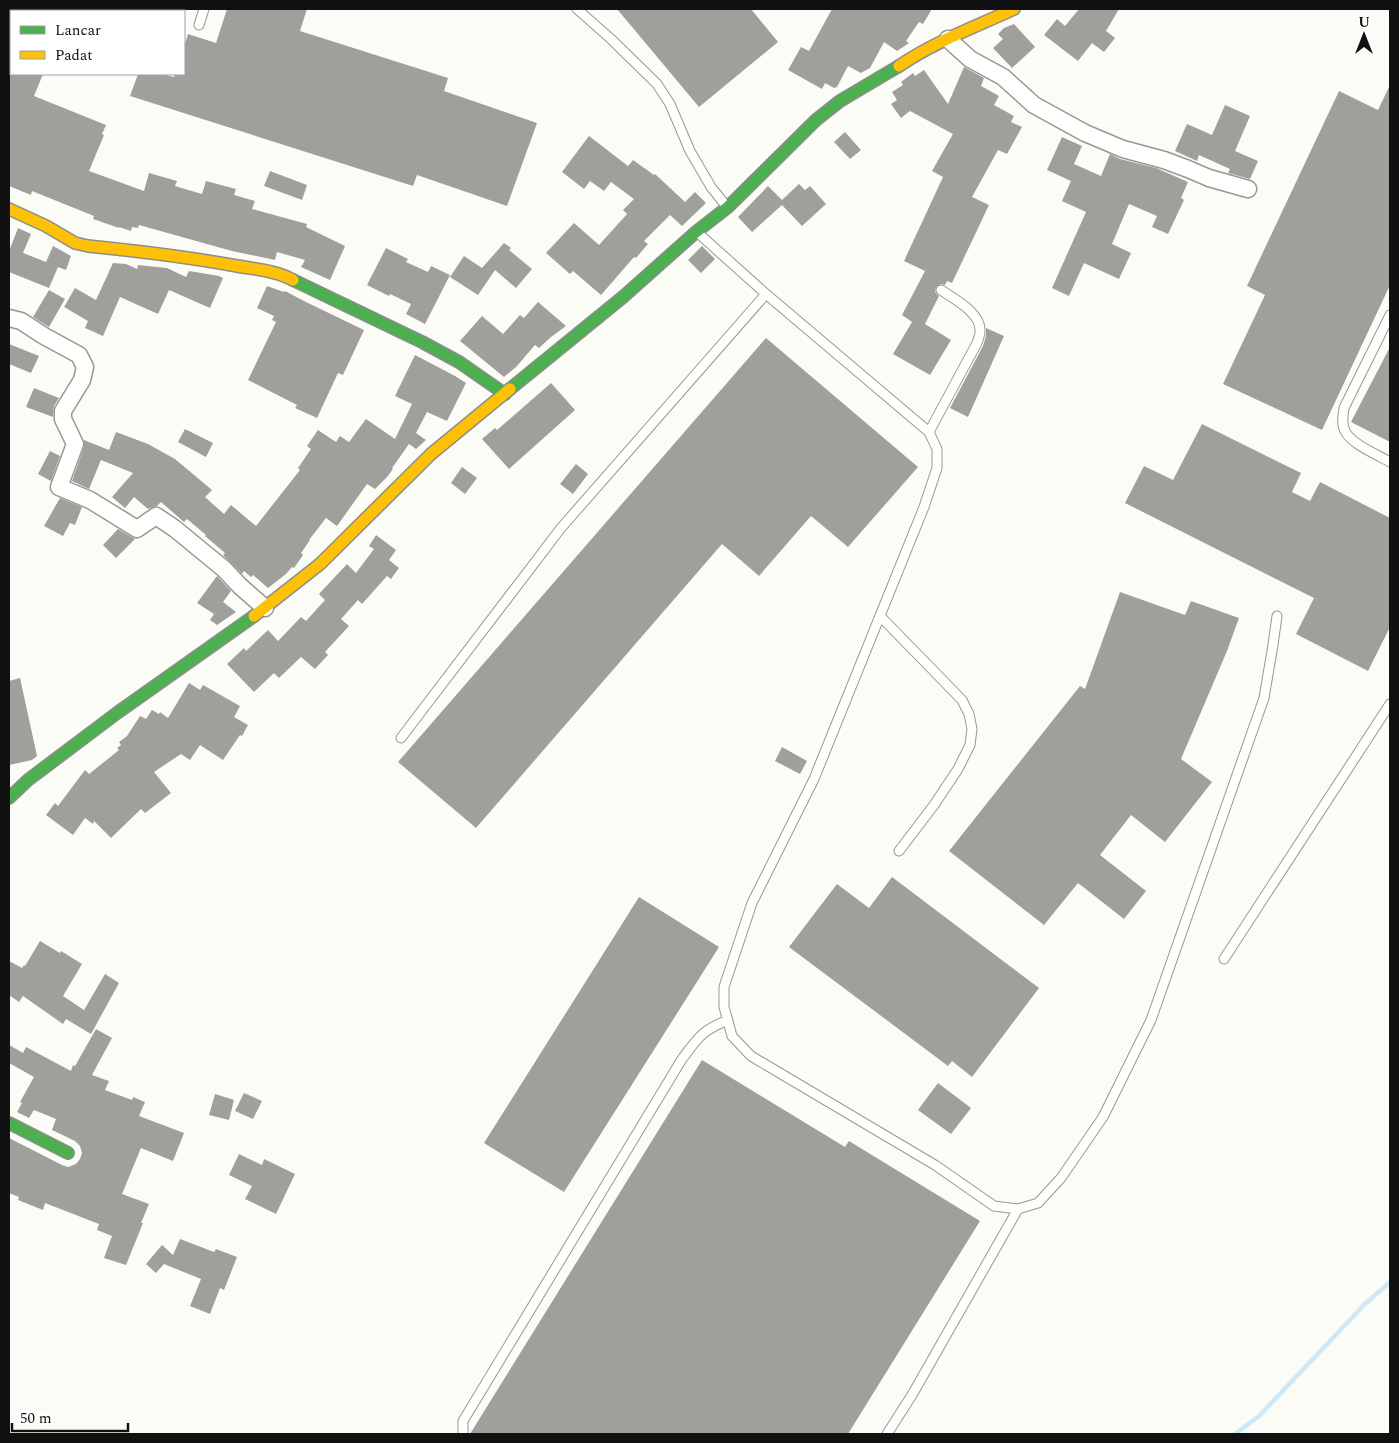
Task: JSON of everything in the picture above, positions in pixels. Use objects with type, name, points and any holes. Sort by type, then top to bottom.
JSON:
[{"type":"street","points":[[9,798],[28,780],[117,713],[265,608],[320,564],[431,454],[624,297],[696,232],[728,207],[816,120],[840,101],[912,57],[1014,9]]},
{"type":"street","points":[[948,39],[970,59],[1003,77],[1034,104],[1085,133],[1124,149],[1164,160],[1209,178],[1248,189]]},
{"type":"street","points":[[9,209],[75,242],[88,246],[188,257],[288,277],[422,342],[459,362],[505,394]]},
{"type":"street","points":[[9,318],[21,321],[79,355],[85,367],[82,380],[63,411],[63,419],[75,444],[59,487],[90,500],[137,530],[156,516],[174,528],[224,569],[265,608]]},
{"type":"street","points":[[9,1124],[68,1153]]},
{"type":"lane","points":[[198,26],[204,9]]},
{"type":"lane","points":[[576,9],[611,39],[657,84],[670,104],[690,151],[711,187],[728,207]]},
{"type":"lane","points":[[696,232],[929,432],[936,449],[936,468],[924,507],[814,779],[752,904],[724,987],[724,1007],[732,1036],[751,1056],[935,1165],[994,1206],[1018,1209],[1038,1203],[1061,1178],[1103,1117],[1151,1020],[1264,698],[1277,616]]},
{"type":"lane","points":[[929,432],[977,343],[980,331],[976,316],[941,290]]},
{"type":"lane","points":[[401,738],[561,528],[766,294]]},
{"type":"lane","points":[[1390,315],[1344,408],[1342,421],[1345,432],[1362,447],[1390,462]]},
{"type":"lane","points":[[880,616],[962,700],[972,729],[970,745],[958,769],[934,805],[899,851]]},
{"type":"lane","points":[[1224,959],[1390,704]]},
{"type":"lane","points":[[462,1434],[464,1421],[682,1059],[700,1034],[728,1020]]},
{"type":"lane","points":[[887,1434],[912,1395],[1018,1209]]},
{"type":"building","points":[[227,9],[307,9],[300,31],[448,78],[444,91],[537,123],[507,206],[417,175],[413,186],[130,96],[138,75],[166,75],[174,77],[175,75],[185,75],[185,44],[188,34],[216,43]]},
{"type":"building","points":[[617,9],[751,9],[778,42],[699,107]]},
{"type":"building","points":[[832,9],[932,9],[923,24],[919,22],[906,41],[909,43],[897,51],[884,42],[870,68],[861,73],[848,66],[837,87],[834,88],[825,83],[822,89],[788,70],[801,47],[809,51]]},
{"type":"building","points":[[1079,9],[1119,9],[1106,31],[1115,38],[1104,52],[1092,43],[1078,61],[1044,35],[1057,19],[1065,26]]},
{"type":"building","points":[[1014,24],[1035,47],[1012,68],[993,48],[1003,39],[998,34],[1004,28]]},
{"type":"building","points":[[964,67],[984,78],[981,86],[999,96],[994,105],[1014,116],[1011,122],[1022,127],[1007,154],[998,150],[972,197],[989,205],[952,283],[947,281],[945,285],[941,284],[936,287],[935,292],[939,296],[925,324],[951,340],[930,375],[893,354],[912,322],[902,315],[925,271],[904,261],[943,177],[932,171],[953,134],[910,111],[901,118],[891,104],[897,100],[892,92],[903,85],[901,82],[913,73],[915,76],[924,70],[948,104]]},
{"type":"building","points":[[9,74],[43,75],[34,96],[106,125],[102,134],[104,135],[89,171],[144,191],[149,173],[177,181],[175,186],[202,194],[206,181],[236,189],[234,195],[255,201],[252,209],[307,224],[306,227],[345,246],[330,280],[301,267],[305,260],[277,252],[275,260],[232,251],[139,225],[138,228],[132,227],[131,231],[119,228],[93,219],[94,216],[32,191],[31,195],[9,186]]},
{"type":"building","points":[[1390,85],[1390,285],[1322,430],[1223,384],[1265,295],[1247,286],[1339,91],[1378,110]]},
{"type":"building","points":[[1225,105],[1250,116],[1235,151],[1258,161],[1250,179],[1228,173],[1230,169],[1199,155],[1197,161],[1175,151],[1187,124],[1212,135]]},
{"type":"building","points":[[845,132],[861,150],[850,159],[834,142]]},
{"type":"building","points":[[589,136],[628,166],[633,160],[655,174],[685,202],[695,192],[706,203],[682,226],[670,215],[644,241],[648,244],[601,295],[573,271],[570,274],[546,253],[574,223],[599,245],[627,214],[623,210],[634,199],[611,182],[604,191],[590,181],[584,189],[562,172]]},
{"type":"building","points":[[1062,137],[1082,146],[1074,164],[1101,176],[1110,154],[1120,159],[1156,168],[1188,182],[1181,198],[1184,200],[1168,234],[1152,227],[1157,216],[1129,204],[1112,244],[1131,253],[1119,279],[1084,263],[1069,296],[1052,288],[1086,212],[1062,201],[1071,181],[1047,170]]},
{"type":"building","points":[[270,171],[307,185],[302,200],[264,186]]},
{"type":"building","points":[[799,184],[805,190],[810,186],[826,204],[802,226],[782,205],[752,232],[738,217],[768,186],[782,200]]},
{"type":"building","points":[[18,228],[31,234],[23,253],[46,262],[53,246],[71,256],[66,270],[58,267],[49,288],[9,272],[9,251]]},
{"type":"building","points":[[504,243],[511,248],[509,250],[532,269],[516,288],[495,270],[478,295],[450,277],[464,256],[482,268]]},
{"type":"building","points":[[702,246],[715,259],[701,273],[688,260]]},
{"type":"building","points":[[386,248],[408,259],[406,262],[428,272],[431,266],[450,275],[425,324],[406,314],[411,304],[367,285]]},
{"type":"building","points":[[113,263],[126,264],[137,269],[138,265],[167,268],[186,277],[189,271],[223,278],[210,308],[169,290],[158,314],[120,297],[103,336],[85,328],[88,321],[64,307],[75,288],[96,300]]},
{"type":"building","points":[[267,286],[285,291],[364,330],[343,375],[338,373],[317,418],[295,408],[297,405],[248,380],[276,322],[272,320],[274,316],[257,308]]},
{"type":"building","points":[[49,290],[65,299],[49,327],[33,317]]},
{"type":"building","points":[[538,302],[566,326],[539,348],[535,345],[516,367],[504,377],[460,341],[482,316],[503,334],[520,315],[524,318]]},
{"type":"building","points":[[986,328],[1004,336],[968,417],[950,408],[983,346]]},
{"type":"building","points":[[766,338],[918,467],[848,547],[811,516],[759,576],[722,544],[476,828],[398,762]]},
{"type":"building","points":[[9,344],[39,356],[31,373],[9,364]]},
{"type":"building","points":[[1390,347],[1390,442],[1351,422]]},
{"type":"building","points":[[415,355],[466,383],[447,421],[427,412],[416,433],[426,440],[416,449],[409,444],[387,477],[375,489],[367,484],[337,526],[326,518],[309,540],[301,553],[303,555],[294,568],[292,567],[268,588],[253,575],[251,577],[244,571],[242,574],[223,555],[225,553],[206,535],[187,519],[184,522],[161,502],[157,506],[148,509],[134,497],[125,508],[112,497],[133,473],[101,460],[89,489],[72,481],[84,447],[84,440],[109,450],[116,432],[148,444],[175,459],[212,490],[205,497],[224,514],[231,505],[256,526],[300,470],[298,468],[311,449],[307,446],[318,430],[336,442],[340,436],[349,442],[366,419],[395,439],[412,404],[395,396]]},
{"type":"building","points":[[551,383],[575,410],[509,469],[482,439],[495,428],[497,430]]},
{"type":"building","points":[[34,388],[59,398],[54,406],[53,417],[26,407]]},
{"type":"building","points":[[1202,424],[1301,473],[1292,492],[1310,501],[1320,482],[1390,518],[1390,627],[1368,671],[1296,634],[1314,598],[1125,503],[1144,466],[1173,480]]},
{"type":"building","points":[[185,429],[213,443],[206,457],[178,442]]},
{"type":"building","points":[[50,451],[60,456],[51,481],[38,474]]},
{"type":"building","points":[[576,464],[588,474],[573,494],[560,484]]},
{"type":"building","points":[[462,467],[477,478],[465,494],[451,483]]},
{"type":"building","points":[[60,498],[82,507],[75,525],[70,523],[63,536],[44,526]]},
{"type":"building","points":[[118,529],[135,539],[116,558],[103,545]]},
{"type":"building","points":[[376,535],[396,550],[389,560],[399,568],[391,579],[387,576],[362,604],[358,600],[341,619],[349,626],[325,652],[328,655],[315,669],[301,657],[279,678],[274,673],[254,692],[227,664],[244,648],[246,651],[268,630],[278,641],[301,617],[306,621],[325,600],[319,594],[347,564],[356,573],[374,549],[369,546]]},
{"type":"building","points":[[217,576],[231,591],[223,602],[236,612],[217,625],[210,620],[214,614],[197,603]]},
{"type":"building","points":[[1120,592],[1185,615],[1191,601],[1239,618],[1181,759],[1212,782],[1165,842],[1131,815],[1100,855],[1146,891],[1124,919],[1078,883],[1044,925],[949,851],[1080,686],[1085,689]]},
{"type":"building","points":[[20,678],[37,756],[32,760],[9,765],[9,681]]},
{"type":"building","points":[[189,683],[200,690],[203,685],[240,706],[234,717],[248,725],[242,736],[240,735],[223,760],[200,745],[190,760],[181,754],[154,772],[171,793],[145,813],[141,809],[111,838],[94,821],[93,824],[85,818],[73,835],[46,815],[55,803],[58,806],[85,770],[89,774],[119,750],[117,748],[121,745],[119,742],[127,736],[140,716],[146,719],[152,710],[159,714],[160,712],[168,718]]},
{"type":"building","points":[[782,747],[807,761],[800,774],[775,761]]},
{"type":"building","points":[[892,877],[1039,988],[972,1077],[952,1061],[948,1066],[789,947],[837,884],[869,908]]},
{"type":"building","points":[[639,897],[719,947],[564,1192],[484,1143]]},
{"type":"building","points":[[40,941],[82,964],[63,996],[84,1010],[105,974],[119,983],[91,1034],[66,1019],[63,1024],[23,996],[19,1002],[9,995],[9,961],[22,968]]},
{"type":"building","points":[[96,1029],[112,1038],[92,1075],[109,1081],[105,1090],[132,1100],[133,1097],[145,1102],[139,1116],[184,1133],[173,1161],[141,1148],[122,1194],[149,1204],[126,1265],[104,1258],[112,1236],[97,1230],[99,1224],[45,1203],[43,1210],[18,1200],[19,1197],[9,1193],[9,1138],[68,1167],[76,1164],[82,1153],[80,1146],[75,1141],[52,1130],[56,1119],[34,1110],[29,1118],[17,1112],[22,1103],[20,1102],[34,1077],[9,1063],[9,1045],[23,1053],[26,1047],[71,1071]]},
{"type":"building","points":[[702,1060],[845,1147],[849,1141],[980,1221],[848,1434],[470,1434]]},
{"type":"building","points":[[938,1083],[971,1108],[951,1134],[918,1110]]},
{"type":"building","points":[[244,1093],[262,1101],[253,1119],[235,1111]]},
{"type":"building","points":[[215,1094],[234,1100],[229,1120],[209,1115]]},
{"type":"building","points":[[239,1154],[262,1165],[264,1159],[295,1174],[276,1214],[245,1199],[252,1186],[229,1175]]},
{"type":"building","points":[[180,1239],[214,1252],[216,1249],[237,1257],[224,1290],[220,1288],[210,1314],[190,1306],[201,1279],[164,1264],[156,1273],[146,1264],[162,1245],[173,1255]]},
{"type":"waterway","points":[[1235,1434],[1259,1416],[1364,1305],[1390,1282]]},
{"type":"traffic: fast","points":[[510,389],[623,297],[696,232],[728,207],[816,120],[840,101],[899,66]]},
{"type":"traffic: fast","points":[[293,280],[422,342],[459,362],[505,394]]},
{"type":"traffic: fast","points":[[9,798],[28,780],[117,713],[254,616]]},
{"type":"traffic: fast","points":[[9,1123],[68,1153]]},
{"type":"traffic: slow","points":[[899,66],[940,42],[1014,9]]},
{"type":"traffic: slow","points":[[9,209],[46,226],[75,243],[258,269],[280,274],[293,280]]},
{"type":"traffic: slow","points":[[254,616],[320,564],[431,454],[510,389]]}]
